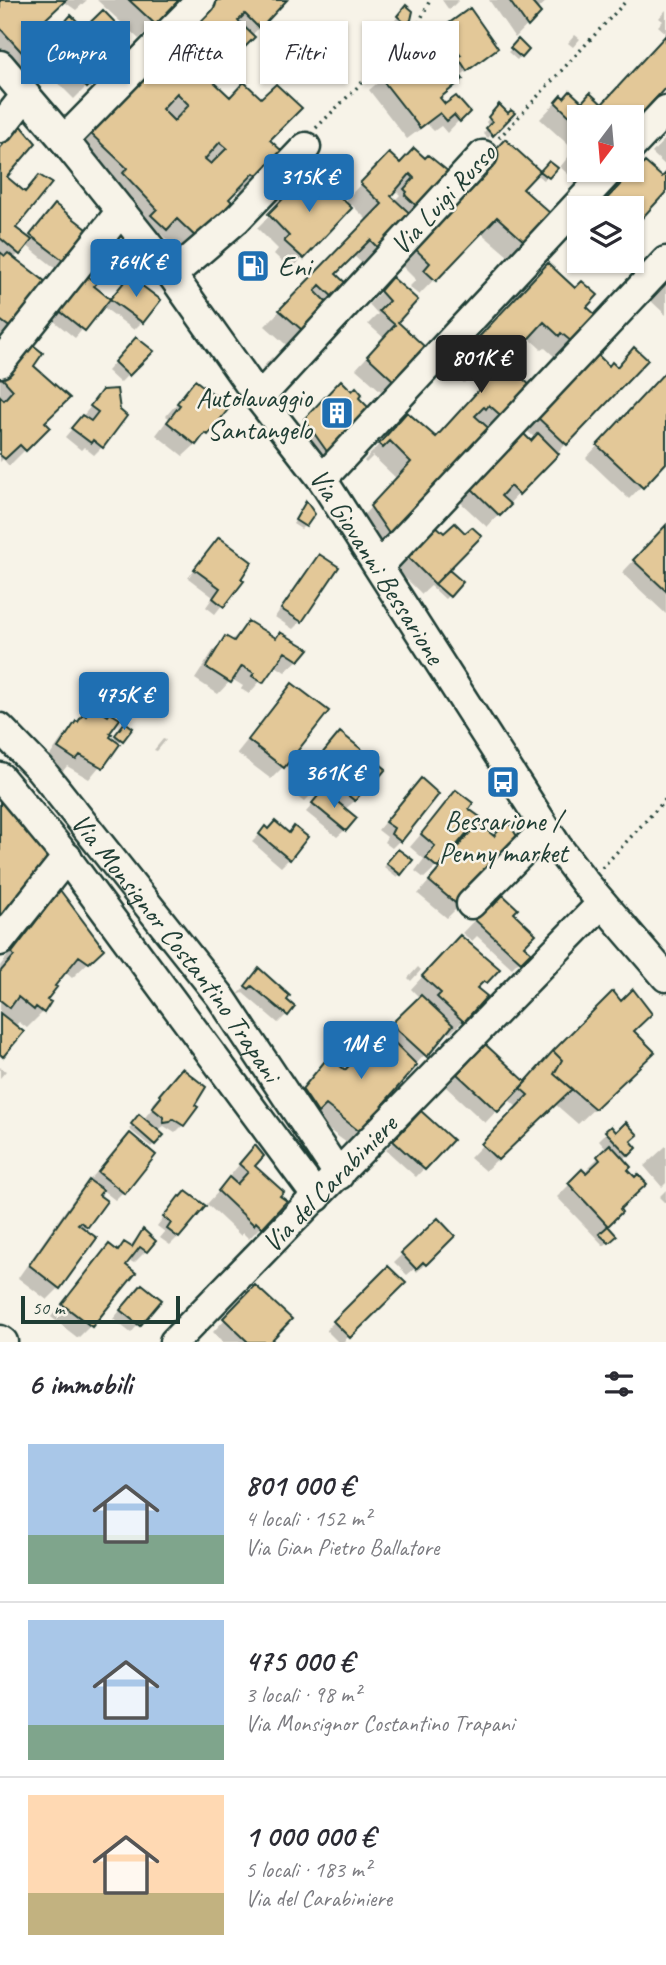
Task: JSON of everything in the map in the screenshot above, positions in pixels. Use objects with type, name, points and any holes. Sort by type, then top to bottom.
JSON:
[{"type":"street","points":[[64,140],[201,0]]},
{"type":"street","name":"Via Giovanni Bessarione","points":[[0,65],[172,275],[259,398],[322,479],[545,828],[594,893],[666,977]]},
{"type":"street","points":[[0,128],[25,96]]},
{"type":"street","points":[[644,133],[666,110]]},
{"type":"street","points":[[172,275],[236,220],[306,147]]},
{"type":"street","name":"Via Luigi Russo","points":[[259,398],[483,155]]},
{"type":"street","points":[[322,479],[599,182]]},
{"type":"street","points":[[0,363],[121,211]]},
{"type":"street","points":[[379,566],[666,261]]},
{"type":"street","name":"Via Monsignor Costantino Trapani","points":[[0,728],[40,769],[220,996],[339,1175]]},
{"type":"street","name":"Via Monsignor Costantino Trapani","points":[[0,777],[66,857],[317,1197]]},
{"type":"street","points":[[471,904],[545,828]]},
{"type":"street","points":[[0,941],[66,857]]},
{"type":"street","name":"Via del Carabiniere","points":[[174,1342],[339,1175],[594,893]]},
{"type":"path","points":[[306,147],[307,137],[327,114],[343,103],[404,41],[419,23],[430,0]]},
{"type":"path","name":"Via Luigi Russo","points":[[483,155],[627,0]]},
{"type":"path","points":[[594,893],[666,799]]},
{"type":"building","points":[[0,0],[66,0],[44,21],[21,21],[21,51],[0,28]]},
{"type":"building","points":[[129,0],[179,0],[160,21],[152,21]]},
{"type":"building","points":[[212,0],[287,0],[267,21],[260,21],[260,29],[245,14],[238,21],[192,21]]},
{"type":"building","points":[[509,0],[530,0],[541,13],[528,27]]},
{"type":"building","points":[[406,5],[413,11],[410,21],[403,21],[397,16]]},
{"type":"building","points":[[470,8],[498,48],[467,71],[459,59],[459,21],[452,21]]},
{"type":"building","points":[[103,10],[114,21],[92,21]]},
{"type":"building","points":[[71,15],[77,21],[66,21]]},
{"type":"building","points":[[246,29],[255,37],[246,46]]},
{"type":"building","points":[[666,35],[666,87],[644,112],[644,105],[567,105],[567,114],[555,102],[570,91],[582,102],[590,93],[602,104]]},
{"type":"building","points":[[518,39],[529,50],[522,58],[510,48]]},
{"type":"building","points":[[144,71],[144,84],[216,84],[230,97],[242,84],[246,84],[261,98],[276,84],[302,108],[270,140],[283,152],[259,177],[254,173],[229,199],[235,205],[199,240],[177,219],[167,230],[151,215],[157,209],[123,173],[127,168],[88,131]],"holes":[[[177,93],[189,105],[174,121],[162,109]],[[220,142],[227,148],[211,164],[205,159]]]},
{"type":"building","points":[[385,84],[457,84],[440,98],[445,104],[456,96],[470,112],[460,122],[454,115],[447,121],[440,113],[420,128]]},
{"type":"building","points":[[499,104],[508,113],[511,110],[515,113],[493,136],[486,128],[492,122],[488,117]]},
{"type":"building","points":[[20,124],[36,143],[7,177],[25,192],[39,175],[52,183],[16,228],[32,240],[20,255],[0,238],[0,148]]},
{"type":"building","points":[[505,139],[540,171],[523,189],[550,213],[525,242],[497,217],[436,281],[424,270],[430,263],[409,243]]},
{"type":"building","points":[[414,148],[425,158],[428,155],[455,177],[423,212],[405,195],[407,192],[404,189],[414,178],[410,174],[391,196],[417,220],[384,254],[370,240],[336,274],[350,287],[337,301],[320,285],[315,291],[333,309],[309,336],[279,310],[382,204],[360,183],[389,153],[400,163]]},
{"type":"building","points":[[549,161],[558,168],[549,178],[540,171]]},
{"type":"building","points":[[644,163],[662,177],[666,173],[666,192],[644,216],[644,196],[609,196],[623,182],[644,182]]},
{"type":"building","points":[[311,170],[352,208],[304,259],[284,241],[289,236],[268,214]]},
{"type":"building","points":[[55,204],[92,233],[68,264],[30,235]]},
{"type":"building","points":[[0,252],[5,256],[8,253],[46,282],[11,328],[0,320]]},
{"type":"building","points":[[548,263],[575,288],[582,281],[598,295],[587,307],[597,316],[572,342],[561,333],[559,336],[544,322],[506,363],[534,389],[506,420],[489,405],[475,416],[494,433],[392,538],[370,506],[411,462],[390,441],[383,448],[379,444],[407,412],[436,437],[500,367],[487,361],[480,368],[464,353]]},
{"type":"building","points":[[83,273],[97,283],[94,286],[110,299],[85,331],[56,308]]},
{"type":"building","points":[[129,276],[161,300],[143,323],[110,299]]},
{"type":"building","points":[[392,277],[418,300],[398,322],[425,347],[394,381],[367,356],[395,325],[379,311],[389,301],[380,291]]},
{"type":"building","points":[[136,337],[154,351],[129,376],[114,362]]},
{"type":"building","points":[[28,341],[43,353],[34,366],[70,398],[45,422],[50,427],[26,451],[20,445],[5,459],[0,455],[0,396],[4,400],[13,390],[1,377]]},
{"type":"building","points":[[634,347],[648,360],[567,445],[536,416],[596,353],[609,366],[612,362],[617,367]]},
{"type":"building","points":[[666,371],[666,463],[643,488],[597,445]]},
{"type":"building","points":[[195,380],[230,407],[208,435],[205,433],[196,445],[167,422],[180,405],[177,403]]},
{"type":"building","name":"Autolavaggio Santangelo","points":[[341,380],[352,391],[356,387],[362,394],[359,398],[369,408],[328,453],[304,419]]},
{"type":"building","points":[[117,389],[120,410],[127,416],[103,448],[93,440],[91,443],[71,428],[82,415],[91,421],[98,412],[90,406],[102,390]]},
{"type":"building","points":[[522,432],[531,441],[538,433],[559,454],[519,495],[510,486],[501,496],[511,505],[500,516],[469,486]]},
{"type":"building","points":[[306,501],[315,514],[306,527],[295,520]]},
{"type":"building","points":[[455,523],[465,533],[472,527],[482,536],[435,584],[405,554],[434,524],[444,533]]},
{"type":"building","points":[[666,525],[666,591],[633,560]]},
{"type":"building","points":[[219,537],[252,562],[241,579],[244,581],[224,607],[213,598],[220,588],[194,569]]},
{"type":"building","points":[[319,554],[339,567],[302,622],[281,609]]},
{"type":"building","points":[[449,570],[463,582],[450,597],[435,584]]},
{"type":"building","points":[[248,621],[276,638],[280,632],[309,649],[299,661],[285,652],[263,683],[252,676],[254,673],[242,666],[231,683],[206,667],[225,636],[234,641]]},
{"type":"building","points":[[292,683],[329,711],[284,768],[248,740]]},
{"type":"building","points":[[92,706],[108,716],[110,713],[120,719],[110,737],[120,744],[103,768],[80,755],[76,760],[58,748],[76,721],[78,722],[83,714],[86,716]]},
{"type":"building","points":[[125,722],[133,728],[123,741],[115,735]]},
{"type":"building","points":[[340,732],[386,769],[365,794],[362,792],[355,801],[328,779],[317,792],[301,779]]},
{"type":"building","points":[[421,778],[439,794],[401,842],[391,834],[394,828],[385,822]]},
{"type":"building","points":[[323,790],[357,818],[346,831],[312,803]]},
{"type":"building","points":[[456,790],[473,803],[469,809],[480,817],[438,868],[426,858],[435,846],[421,834]]},
{"type":"building","points":[[0,794],[51,859],[0,917]]},
{"type":"building","points":[[507,820],[518,838],[460,907],[429,881],[478,823],[494,836]]},
{"type":"building","points":[[275,821],[289,833],[294,826],[308,837],[290,860],[259,834],[265,826],[268,829]]},
{"type":"building","points":[[398,849],[413,860],[401,875],[386,863]]},
{"type":"building","points":[[60,890],[104,949],[89,963],[79,956],[55,986],[57,987],[47,1000],[51,1002],[44,1013],[36,1007],[34,1010],[18,997],[10,1008],[0,1000],[0,972]]},
{"type":"building","points":[[503,895],[518,909],[514,913],[536,934],[524,946],[531,952],[521,962],[474,919],[489,902],[493,906]]},
{"type":"building","points":[[460,935],[500,969],[487,983],[484,981],[477,988],[487,996],[464,1022],[437,997],[441,993],[422,976]]},
{"type":"building","points":[[259,968],[290,996],[287,1000],[295,1007],[288,1016],[252,986],[249,989],[245,986]]},
{"type":"building","points":[[633,989],[652,1014],[634,1031],[655,1052],[595,1109],[554,1074],[562,1060],[553,1051],[613,991],[621,1001]]},
{"type":"building","points":[[421,995],[453,1025],[427,1057],[391,1024]]},
{"type":"building","points":[[0,1013],[24,1032],[3,1057],[0,1054]]},
{"type":"building","points":[[383,1031],[417,1065],[360,1132],[326,1105],[318,1113],[302,1089],[329,1056],[345,1070],[359,1055],[352,1050],[364,1037],[370,1045]]},
{"type":"building","points":[[485,1044],[526,1082],[498,1112],[457,1074]]},
{"type":"building","points":[[553,1051],[562,1060],[554,1074],[572,1089],[498,1160],[481,1144],[528,1095],[520,1088]]},
{"type":"building","points":[[182,1068],[206,1087],[195,1105],[198,1107],[184,1126],[173,1119],[164,1123],[163,1117],[152,1108],[161,1097],[159,1095]]},
{"type":"building","points":[[421,1111],[453,1140],[425,1170],[393,1141]]},
{"type":"building","points":[[139,1114],[164,1135],[155,1145],[131,1124]]},
{"type":"building","points":[[626,1122],[638,1135],[631,1141],[637,1148],[629,1156],[605,1131],[611,1126],[616,1132]]},
{"type":"building","points":[[130,1133],[156,1155],[125,1194],[98,1172]]},
{"type":"building","points":[[610,1144],[631,1167],[628,1170],[635,1177],[638,1174],[647,1184],[620,1209],[622,1212],[608,1226],[568,1183],[582,1169],[586,1173],[600,1160],[597,1156]]},
{"type":"building","points":[[255,1145],[264,1156],[255,1166],[284,1192],[280,1196],[287,1201],[262,1228],[256,1222],[254,1225],[218,1191],[229,1177],[237,1184],[248,1172],[239,1164]]},
{"type":"building","points":[[89,1180],[103,1190],[99,1195],[107,1201],[88,1227],[80,1222],[78,1224],[97,1238],[60,1289],[29,1265]]},
{"type":"building","points":[[186,1191],[206,1206],[179,1238],[167,1229],[171,1223],[163,1217]]},
{"type":"building","points":[[438,1218],[455,1236],[426,1265],[423,1262],[416,1269],[401,1253]]},
{"type":"building","points":[[608,1226],[617,1236],[609,1243],[599,1234]]},
{"type":"building","points":[[143,1229],[156,1241],[147,1252],[140,1247],[126,1265],[136,1273],[92,1327],[62,1304],[109,1244],[118,1251],[124,1242],[132,1247]]},
{"type":"building","points":[[388,1266],[406,1283],[350,1338],[333,1321]]},
{"type":"building","points":[[142,1284],[162,1300],[140,1326],[120,1310]]},
{"type":"building","points":[[255,1285],[292,1319],[270,1342],[248,1342],[223,1318]]},
{"type":"place","name":"Eni","points":[[253,266]]},
{"type":"place","name":"Autolavaggio Santangelo","points":[[337,413]]},
{"type":"place","name":"Bessarione / Penny market","points":[[503,782]]}]
